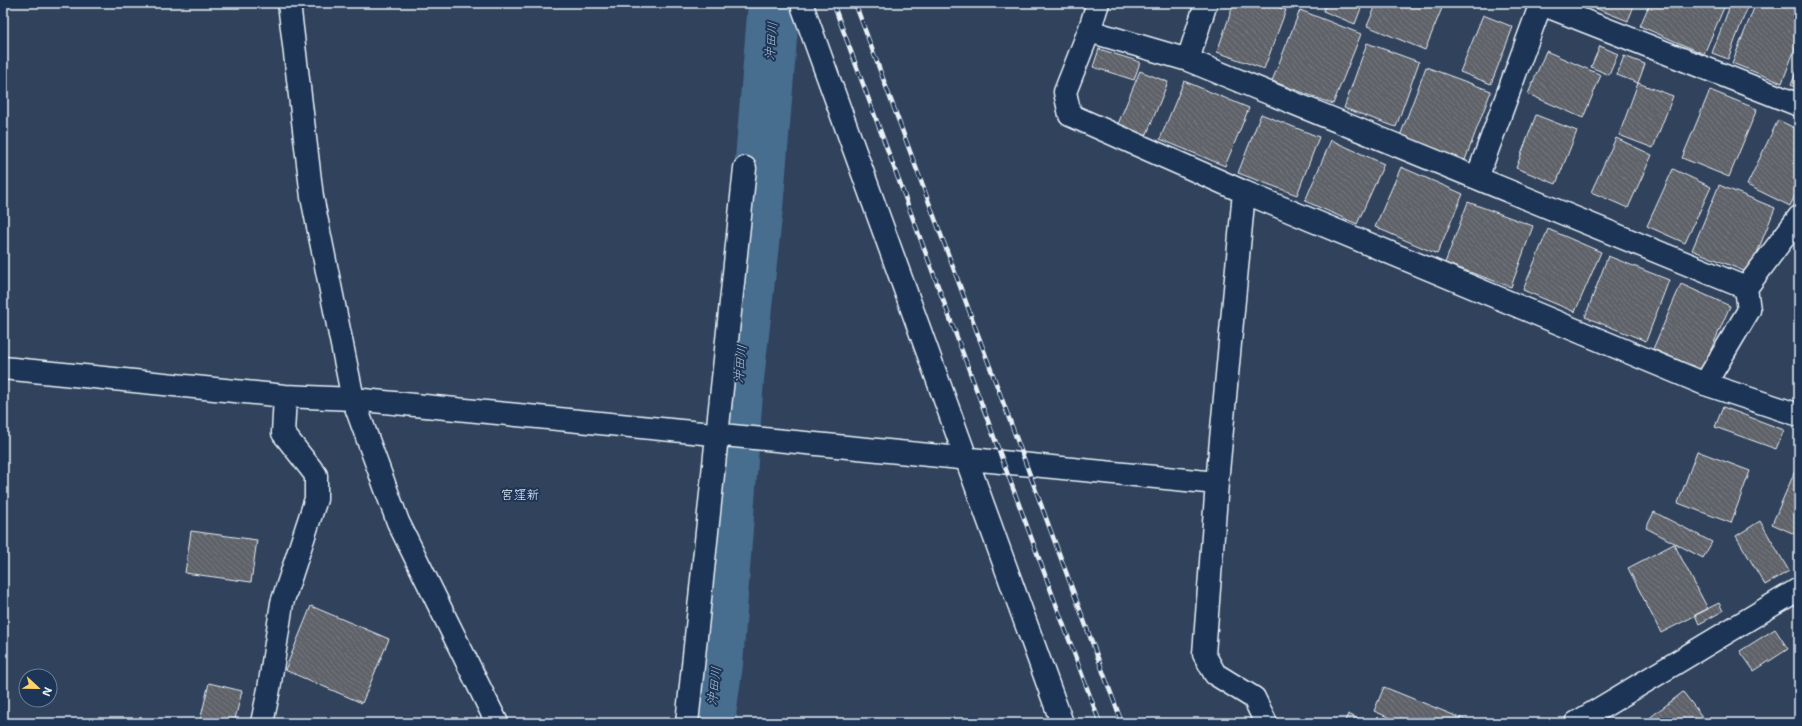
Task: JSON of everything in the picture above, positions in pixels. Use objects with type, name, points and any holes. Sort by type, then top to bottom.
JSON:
[{"type":"street","points":[[289,3],[312,196],[353,399],[398,522],[497,723]]},
{"type":"street","points":[[1098,3],[1089,31],[1065,92],[1070,115],[1244,192],[1705,384],[1799,415]]},
{"type":"street","points":[[1188,60],[1206,3]]},
{"type":"street","points":[[1477,178],[1540,3],[1799,105]]},
{"type":"street","points":[[803,8],[1062,723]]},
{"type":"street","points":[[1089,31],[1188,60],[1746,288]]},
{"type":"street","points":[[687,723],[745,168]]},
{"type":"street","points":[[1244,192],[1217,483],[1204,654],[1215,674],[1254,698],[1266,723]]},
{"type":"street","points":[[1705,384],[1749,310],[1746,288],[1799,217]]},
{"type":"street","points":[[3,368],[285,396],[353,399],[1217,483]]},
{"type":"street","points":[[262,723],[269,690],[282,603],[316,499],[316,475],[283,433],[285,396]]},
{"type":"street","points":[[1576,723],[1799,589]]},
{"type":"building","points":[[1234,3],[1266,3],[1286,10],[1264,69],[1217,52]]},
{"type":"building","points":[[1326,3],[1363,3],[1355,24],[1323,11]]},
{"type":"building","points":[[1377,3],[1444,3],[1425,50],[1367,26]]},
{"type":"building","points":[[1591,3],[1635,3],[1628,21],[1590,6]]},
{"type":"building","points":[[1650,3],[1726,3],[1704,54],[1640,26]]},
{"type":"building","points":[[1731,3],[1749,3],[1728,59],[1712,53]]},
{"type":"building","points":[[1756,3],[1786,3],[1799,8],[1799,38],[1782,83],[1732,63]]},
{"type":"building","points":[[1300,10],[1361,34],[1333,104],[1272,81]]},
{"type":"building","points":[[1483,15],[1513,27],[1491,84],[1460,72]]},
{"type":"building","points":[[1367,43],[1419,62],[1396,127],[1344,108]]},
{"type":"building","points":[[1600,46],[1618,54],[1609,75],[1591,67]]},
{"type":"building","points":[[1099,49],[1140,62],[1134,80],[1093,67]]},
{"type":"building","points":[[1546,51],[1601,75],[1583,118],[1528,94]]},
{"type":"building","points":[[1624,56],[1645,64],[1638,83],[1617,75]]},
{"type":"building","points":[[1799,65],[1799,89],[1791,85]]},
{"type":"building","points":[[1426,67],[1491,91],[1465,160],[1400,136]]},
{"type":"building","points":[[1140,71],[1168,82],[1146,136],[1118,124]]},
{"type":"building","points":[[1184,81],[1249,108],[1225,166],[1160,139]]},
{"type":"building","points":[[1638,83],[1673,96],[1653,148],[1619,135]]},
{"type":"building","points":[[1710,90],[1757,109],[1729,177],[1682,158]]},
{"type":"building","points":[[1261,114],[1319,137],[1297,195],[1238,173]]},
{"type":"building","points":[[1536,115],[1577,131],[1556,184],[1516,168]]},
{"type":"building","points":[[1778,120],[1799,130],[1799,187],[1790,206],[1747,185]]},
{"type":"building","points":[[1616,138],[1652,155],[1628,208],[1591,192]]},
{"type":"building","points":[[1331,140],[1384,164],[1357,224],[1305,201]]},
{"type":"building","points":[[1401,167],[1463,194],[1437,254],[1375,227]]},
{"type":"building","points":[[1673,169],[1711,187],[1685,243],[1647,226]]},
{"type":"building","points":[[1719,185],[1775,208],[1749,273],[1692,250]]},
{"type":"building","points":[[1468,202],[1533,226],[1511,287],[1445,263]]},
{"type":"building","points":[[1548,229],[1601,252],[1575,312],[1523,290]]},
{"type":"building","points":[[1608,256],[1669,280],[1646,341],[1585,317]]},
{"type":"building","points":[[1681,284],[1730,306],[1702,370],[1653,349]]},
{"type":"building","points":[[1799,306],[1799,318],[1795,317]]},
{"type":"building","points":[[1723,407],[1784,430],[1776,449],[1715,427]]},
{"type":"building","points":[[1697,451],[1750,471],[1731,523],[1678,503]]},
{"type":"building","points":[[1799,462],[1799,536],[1772,524]]},
{"type":"building","points":[[1654,512],[1712,542],[1703,558],[1646,528]]},
{"type":"building","points":[[1760,521],[1789,571],[1765,585],[1736,536]]},
{"type":"building","points":[[191,531],[257,540],[251,582],[185,573]]},
{"type":"building","points":[[1674,544],[1708,609],[1661,633],[1628,568]]},
{"type":"building","points":[[1719,603],[1723,611],[1699,624],[1695,615]]},
{"type":"building","points":[[311,606],[389,639],[362,703],[285,670]]},
{"type":"building","points":[[1775,629],[1788,649],[1754,671],[1740,651]]},
{"type":"building","points":[[209,683],[242,691],[234,723],[206,723],[200,721]]},
{"type":"building","points":[[1384,687],[1473,723],[1402,723],[1374,711]]},
{"type":"building","points":[[1683,692],[1707,723],[1643,723]]},
{"type":"building","points":[[1348,714],[1368,723],[1344,723]]},
{"type":"waterway","name":"沖田川","points":[[712,723],[709,721],[717,664],[738,379],[757,208],[774,3]]},
{"type":"railway","points":[[833,3],[1100,723]]},
{"type":"railway","points":[[855,3],[1122,723]]},
{"type":"district","name":"宮窪新","points":[[520,494]]}]
